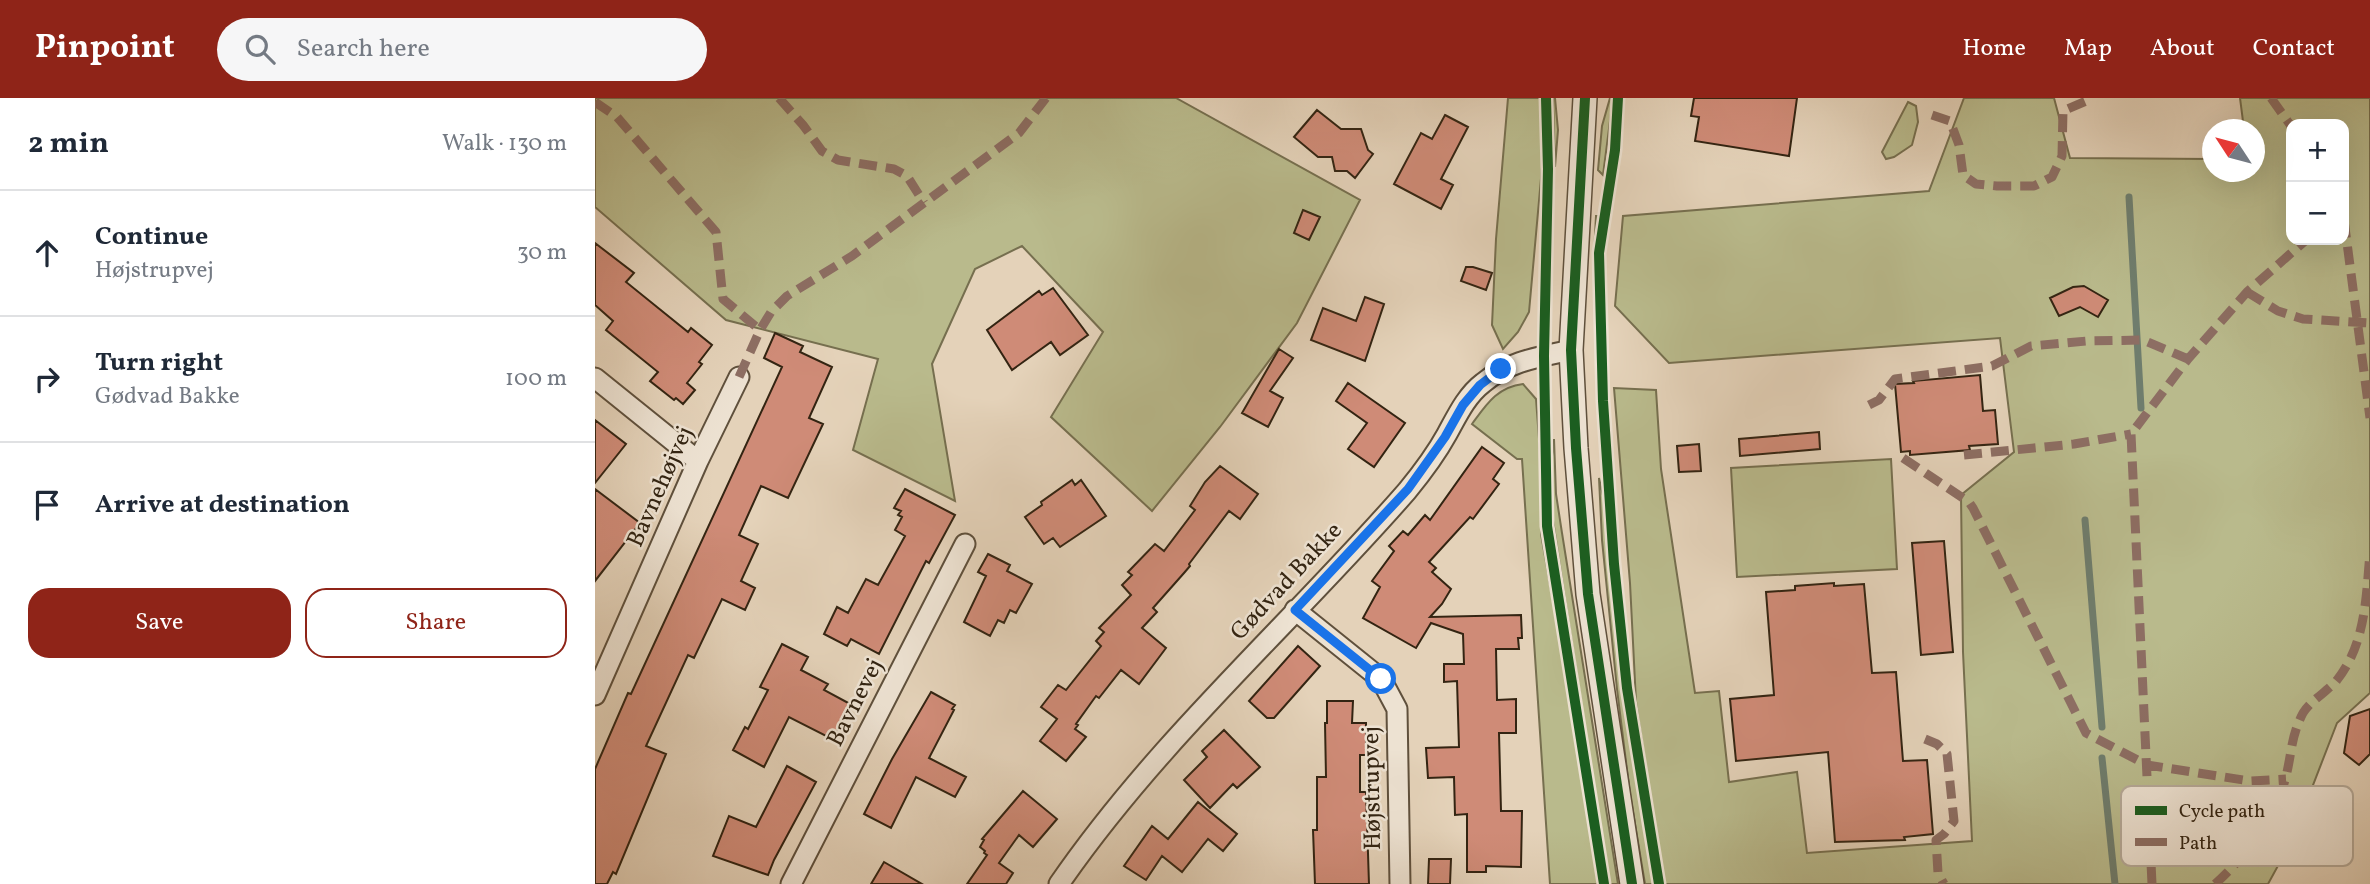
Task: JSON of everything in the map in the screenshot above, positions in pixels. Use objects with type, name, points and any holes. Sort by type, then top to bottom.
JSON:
[{"type":"street","points":[[1585,98],[1571,350],[1576,447],[1588,594],[1632,884]]},
{"type":"street","name":"Gødvad Bakke","points":[[1059,884],[1092,836],[1189,720],[1408,489],[1445,437],[1463,405],[1480,385],[1501,369],[1513,364],[1571,350]]},
{"type":"street","name":"Bavnehøjvej","points":[[595,695],[698,461],[739,377]]},
{"type":"street","points":[[595,378],[698,461]]},
{"type":"street","name":"Bavnevej","points":[[791,884],[965,544]]},
{"type":"street","name":"Højstrupvej","points":[[1295,610],[1381,679],[1397,709],[1400,884]]},
{"type":"green space","points":[[595,98],[1176,98],[1360,200],[1297,323],[1220,427],[1152,511],[1051,417],[1103,332],[1022,246],[975,269],[932,364],[955,501],[853,450],[878,359],[726,320],[595,207]]},
{"type":"green space","points":[[1508,98],[1542,98],[1545,134],[1529,312],[1518,332],[1503,349],[1492,325]]},
{"type":"green space","points":[[1553,98],[1558,130],[1555,167]]},
{"type":"green space","points":[[1610,98],[1613,98],[1603,175],[1598,170],[1602,126]]},
{"type":"green space","points":[[1964,98],[2054,98],[2070,158],[2202,159],[2202,182],[2265,182],[2265,119],[2243,119],[2240,98],[2370,98],[2370,693],[2337,723],[2313,786],[2121,786],[2121,866],[2278,866],[2268,884],[1663,884],[1636,702],[1630,583],[1614,388],[1656,390],[1661,469],[1695,693],[1719,691],[1729,782],[1797,772],[1807,853],[1972,841],[1963,652],[1961,495],[2014,452],[2000,338],[1669,363],[1615,306],[1623,216],[1929,191]]},
{"type":"green space","points":[[1908,102],[1916,106],[1918,122],[1912,145],[1886,159],[1882,152]]},
{"type":"green space","points":[[1596,216],[1601,216],[1596,282],[1594,255]]},
{"type":"green space","points":[[1523,384],[1536,399],[1543,492],[1541,534],[1570,696],[1598,884],[1550,884],[1522,459],[1517,459],[1472,424],[1499,393]]},
{"type":"green space","points":[[1554,439],[1556,494],[1618,884],[1609,884],[1552,514],[1551,465]]},
{"type":"green space","points":[[1891,459],[1897,569],[1737,577],[1731,468]]},
{"type":"green space","points":[[1599,478],[1605,504],[1627,704],[1653,884],[1645,884],[1630,794],[1602,540]]},
{"type":"building","points":[[1694,98],[1797,98],[1789,156],[1695,141],[1699,117],[1691,116]]},
{"type":"building","points":[[1317,110],[1341,129],[1361,129],[1368,150],[1373,154],[1355,178],[1347,171],[1335,171],[1332,157],[1318,157],[1294,137]]},
{"type":"building","points":[[1445,115],[1468,127],[1441,179],[1453,185],[1441,209],[1394,184],[1421,133],[1432,139]]},
{"type":"building","points":[[1303,210],[1320,217],[1309,240],[1294,233]]},
{"type":"building","points":[[595,243],[634,273],[626,282],[688,332],[691,328],[712,345],[687,383],[695,390],[683,404],[650,381],[658,372],[606,330],[613,321],[595,305]]},
{"type":"building","points":[[1466,267],[1492,273],[1486,290],[1461,281]]},
{"type":"building","points":[[2084,286],[2108,300],[2098,317],[2080,307],[2059,316],[2050,298],[2073,287]]},
{"type":"building","points":[[1053,288],[1088,335],[1060,355],[1051,342],[1012,370],[987,330],[1039,291],[1042,295]]},
{"type":"building","points":[[1365,297],[1384,304],[1365,361],[1311,340],[1323,308],[1356,321]]},
{"type":"building","points":[[775,333],[803,346],[800,352],[832,367],[809,418],[823,424],[788,498],[761,486],[739,535],[758,544],[741,581],[755,588],[745,610],[722,599],[694,658],[688,655],[646,746],[666,754],[616,874],[613,872],[607,884],[595,884],[595,769],[628,693],[631,694],[782,367],[764,358]]},
{"type":"building","points":[[1279,349],[1293,358],[1270,391],[1283,398],[1268,427],[1242,413]]},
{"type":"building","points":[[1980,375],[1983,411],[1995,410],[1998,444],[1969,446],[1970,450],[1910,455],[1910,451],[1901,452],[1895,384]]},
{"type":"building","points":[[1348,383],[1405,423],[1374,467],[1348,449],[1367,423],[1336,401]]},
{"type":"building","points":[[595,420],[626,444],[595,483]]},
{"type":"building","points":[[1819,432],[1820,449],[1740,456],[1739,439]]},
{"type":"building","points":[[1699,444],[1701,471],[1679,472],[1677,446]]},
{"type":"building","points":[[1482,447],[1504,463],[1493,479],[1499,484],[1473,519],[1470,517],[1429,562],[1436,568],[1432,572],[1451,589],[1430,617],[1521,615],[1522,638],[1518,638],[1519,649],[1496,649],[1497,700],[1516,699],[1516,733],[1499,733],[1501,811],[1522,811],[1521,867],[1486,866],[1486,872],[1467,872],[1467,814],[1455,815],[1454,777],[1428,778],[1426,748],[1459,747],[1457,681],[1444,682],[1444,664],[1464,664],[1463,634],[1431,623],[1416,648],[1363,618],[1380,587],[1372,581],[1394,551],[1389,546],[1403,531],[1408,535],[1425,515],[1430,520]]},
{"type":"building","points":[[1220,466],[1258,494],[1240,519],[1229,511],[1190,566],[1153,608],[1157,612],[1142,628],[1166,648],[1139,684],[1121,670],[1099,698],[1096,696],[1076,724],[1078,725],[1075,729],[1086,737],[1066,761],[1040,741],[1057,719],[1041,707],[1058,685],[1066,690],[1101,646],[1096,641],[1104,632],[1099,628],[1131,595],[1122,585],[1132,575],[1128,572],[1155,544],[1164,551],[1195,510],[1190,506],[1205,482]]},
{"type":"building","points":[[1072,480],[1075,485],[1081,480],[1106,516],[1060,547],[1053,538],[1044,544],[1025,517]]},
{"type":"building","points":[[595,489],[640,523],[595,581]]},
{"type":"building","points":[[905,489],[955,515],[929,563],[926,561],[879,654],[851,639],[847,646],[824,634],[837,607],[848,613],[866,579],[878,585],[905,536],[895,530],[902,517],[898,515],[901,511],[894,508]]},
{"type":"building","points":[[1944,541],[1953,652],[1921,655],[1912,543]]},
{"type":"building","points":[[988,554],[1010,565],[1007,571],[1032,584],[1016,613],[1010,610],[1004,623],[998,620],[990,636],[964,622],[986,576],[978,572]]},
{"type":"building","points":[[1834,583],[1834,586],[1864,584],[1872,673],[1896,672],[1903,761],[1927,760],[1933,834],[1904,837],[1905,840],[1835,842],[1828,752],[1736,761],[1730,699],[1774,695],[1766,592],[1795,590],[1795,586]]},
{"type":"building","points":[[782,644],[808,657],[801,670],[828,684],[824,690],[852,705],[832,739],[789,717],[764,767],[733,750],[745,727],[748,729],[768,690],[760,687]]},
{"type":"building","points":[[1298,646],[1320,666],[1274,718],[1267,718],[1249,701]]},
{"type":"building","points":[[931,692],[955,705],[929,758],[966,777],[955,797],[916,777],[891,828],[864,814]]},
{"type":"building","points":[[1327,701],[1353,701],[1352,723],[1366,723],[1366,755],[1360,755],[1360,792],[1366,792],[1369,884],[1315,884],[1313,830],[1317,830],[1317,777],[1326,777]]},
{"type":"building","points":[[2370,709],[2370,754],[2359,765],[2344,753],[2350,716]]},
{"type":"building","points":[[1224,730],[1260,767],[1237,788],[1233,784],[1210,808],[1184,780],[1207,757],[1202,751]]},
{"type":"building","points":[[787,766],[816,782],[768,875],[713,856],[729,816],[756,827]]},
{"type":"building","points":[[1023,791],[1057,819],[1033,847],[1019,835],[999,863],[1013,873],[1006,884],[967,884],[987,855],[980,847],[984,840],[982,839]]},
{"type":"building","points":[[1198,802],[1237,834],[1223,851],[1208,839],[1182,872],[1162,856],[1146,880],[1124,866],[1152,826],[1168,839]]},
{"type":"building","points":[[1429,859],[1451,859],[1450,884],[1428,884]]},
{"type":"building","points":[[884,862],[922,884],[871,884]]},
{"type":"waterway","points":[[2129,197],[2141,408]]},
{"type":"waterway","points":[[2085,520],[2102,727]]},
{"type":"waterway","points":[[2102,758],[2115,884]]},
{"type":"marked path","points":[[779,98],[822,151],[838,160],[894,169],[907,176],[924,203]]},
{"type":"marked path","points":[[739,377],[760,330],[771,312],[787,296],[852,256],[1019,133],[1046,98]]},
{"type":"marked path","points":[[1932,115],[1950,121],[1959,145],[1963,175],[1976,184],[2034,186],[2052,177],[2062,156],[2063,111],[2093,98]]},
{"type":"marked path","points":[[2271,98],[2286,119]]},
{"type":"marked path","points":[[595,102],[617,117],[716,232],[723,299],[760,330]]},
{"type":"marked path","points":[[2147,786],[2131,434],[2188,359],[2247,292],[2300,245]]},
{"type":"marked path","points":[[2347,245],[2370,418]]},
{"type":"marked path","points":[[2247,292],[2278,311],[2303,319],[2370,323]]},
{"type":"marked path","points":[[1869,405],[1879,400],[1895,379],[1992,366],[2031,346],[2143,340],[2188,359]]},
{"type":"marked path","points":[[1964,455],[2074,444],[2131,434]]},
{"type":"marked path","points":[[1903,458],[1969,502],[1973,508],[2086,733],[2147,765],[2250,781],[2286,779]]},
{"type":"marked path","points":[[2283,786],[2296,730],[2303,713],[2337,680],[2354,651],[2363,619],[2370,553]]},
{"type":"marked path","points":[[1925,739],[1937,744],[1947,754],[1954,821],[1936,840],[1938,873],[1944,884]]},
{"type":"marked path","points":[[2151,866],[2152,884]]},
{"type":"marked path","points":[[2215,884],[2233,866]]},
{"type":"cycle path","points":[[1546,98],[1548,169],[1544,356],[1547,526],[1604,884]]},
{"type":"cycle path","points":[[1585,98],[1571,350],[1576,448],[1588,594],[1632,884]]},
{"type":"cycle path","points":[[1618,98],[1615,150],[1599,253],[1603,401],[1614,564],[1627,688],[1659,884]]},
{"type":"route","points":[[1381,679],[1295,610],[1408,489],[1445,437],[1463,405],[1480,385],[1501,369]]}]
